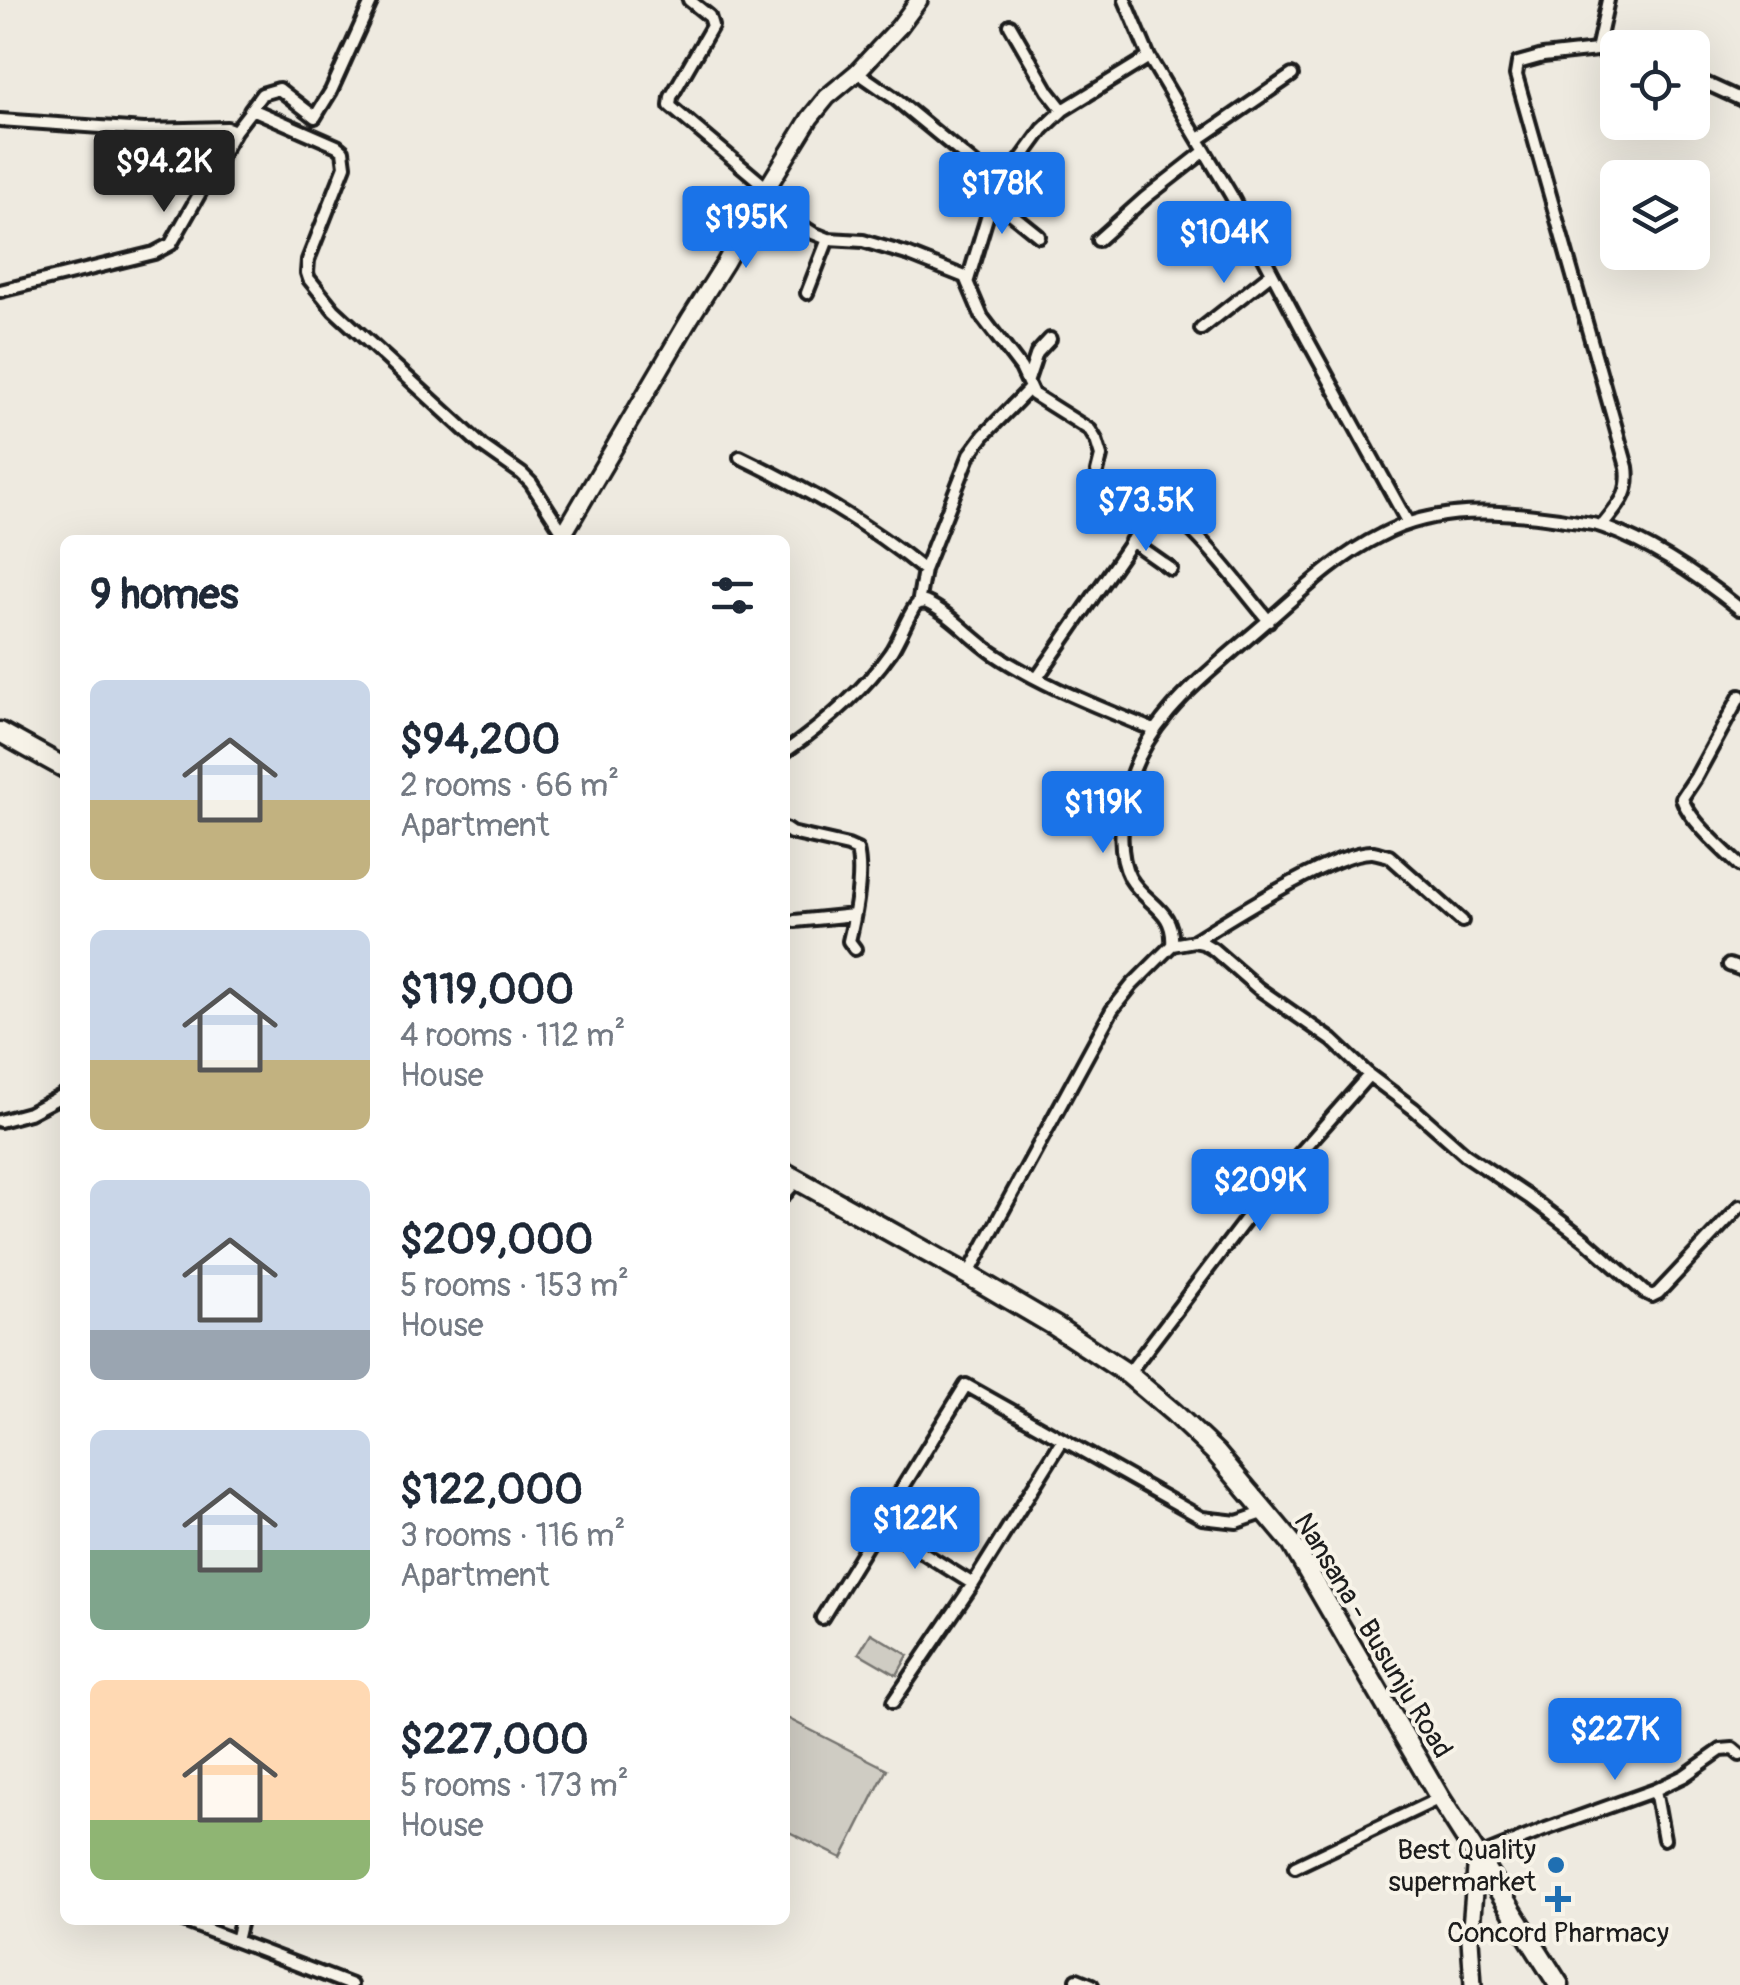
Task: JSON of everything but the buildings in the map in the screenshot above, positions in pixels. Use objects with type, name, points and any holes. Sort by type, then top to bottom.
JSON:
[{"type":"main road","points":[[0,732],[60,765]]},
{"type":"main road","name":"Nansana - Busunju Road","points":[[790,1183],[968,1275],[1055,1326],[1128,1374],[1216,1453],[1291,1542],[1440,1798],[1560,1985]]},
{"type":"street","points":[[0,291],[154,252],[171,244],[234,131],[262,94],[278,88],[315,117],[372,0]]},
{"type":"street","points":[[689,0],[709,16],[712,26],[671,97],[670,106],[813,233],[907,254],[968,280],[982,317],[1033,394],[1090,430],[1101,456],[1097,472]]},
{"type":"street","points":[[563,535],[810,118],[857,72],[919,0]]},
{"type":"street","points":[[1125,0],[1149,58],[1205,151],[1408,522]]},
{"type":"street","points":[[1602,526],[1628,490],[1627,467],[1516,75],[1518,64],[1543,56],[1597,50],[1608,0]]},
{"type":"street","points":[[1010,26],[1064,110]]},
{"type":"street","points":[[998,182],[1005,180],[1043,129],[1064,110],[1149,58]]},
{"type":"street","points":[[857,72],[893,96],[998,182]]},
{"type":"street","points":[[1198,139],[1292,75]]},
{"type":"street","points":[[1710,85],[1740,99]]},
{"type":"street","points":[[250,110],[343,151],[345,166],[308,260],[309,279],[334,310],[481,445],[522,474],[561,535]]},
{"type":"street","points":[[0,120],[144,130],[234,131]]},
{"type":"street","points":[[1098,240],[1205,151]]},
{"type":"street","points":[[968,280],[998,182]]},
{"type":"street","points":[[993,199],[1039,236]]},
{"type":"street","points":[[807,293],[828,239]]},
{"type":"street","points":[[1201,329],[1272,273]]},
{"type":"street","points":[[918,604],[924,570],[970,454],[1029,384],[1036,353],[1050,339]]},
{"type":"street","points":[[740,457],[849,514],[924,570]]},
{"type":"street","points":[[1037,678],[1150,515],[1162,507],[1202,542],[1269,621]]},
{"type":"street","points":[[1172,945],[1172,925],[1129,876],[1122,848],[1122,817],[1139,756],[1154,730],[1180,700],[1348,554],[1380,535],[1408,522],[1461,512],[1507,512],[1602,526],[1686,568],[1740,608]]},
{"type":"street","points":[[1132,540],[1171,568]]},
{"type":"street","points":[[790,748],[870,678],[890,654],[912,610],[925,602],[994,653],[1037,678],[1154,730]]},
{"type":"street","points":[[1740,696],[1682,798],[1691,814],[1740,866]]},
{"type":"street","points":[[790,833],[857,850],[860,861],[849,941],[855,948]]},
{"type":"street","points":[[968,1275],[1112,1010],[1172,945],[1194,941],[1258,901],[1326,867],[1374,852],[1389,856],[1462,920]]},
{"type":"street","points":[[796,921],[854,915]]},
{"type":"street","points":[[1194,941],[1213,949],[1332,1040],[1368,1075],[1466,1155],[1530,1198],[1652,1296],[1740,1206]]},
{"type":"street","points":[[1128,1374],[1272,1186],[1368,1075]]},
{"type":"street","points":[[0,1121],[30,1113],[60,1097]]},
{"type":"street","points":[[822,1618],[966,1385],[1202,1518],[1237,1522],[1266,1512]]},
{"type":"street","points":[[893,1702],[973,1584],[1062,1441]]},
{"type":"street","points":[[879,1525],[973,1584]]},
{"type":"street","points":[[1474,1985],[1470,1939],[1478,1857],[1655,1790],[1684,1776],[1721,1750],[1733,1749],[1740,1755]]},
{"type":"street","points":[[1655,1790],[1664,1840]]},
{"type":"street","points":[[1295,1868],[1440,1798]]},
{"type":"street","points":[[194,1925],[351,1985]]},
{"type":"street","points":[[236,1941],[240,1925]]},
{"type":"street","points":[[1077,1979],[1092,1985]]},
{"type":"shaded area","points":[[871,1633],[908,1655],[897,1675],[859,1653]]},
{"type":"shaded area","points":[[790,1720],[887,1769],[842,1858],[790,1832]]},
{"type":"place","name":"Best Quality supermarket","points":[[1556,1865]]},
{"type":"place","name":"Concord Pharmacy","points":[[1558,1899]]}]
